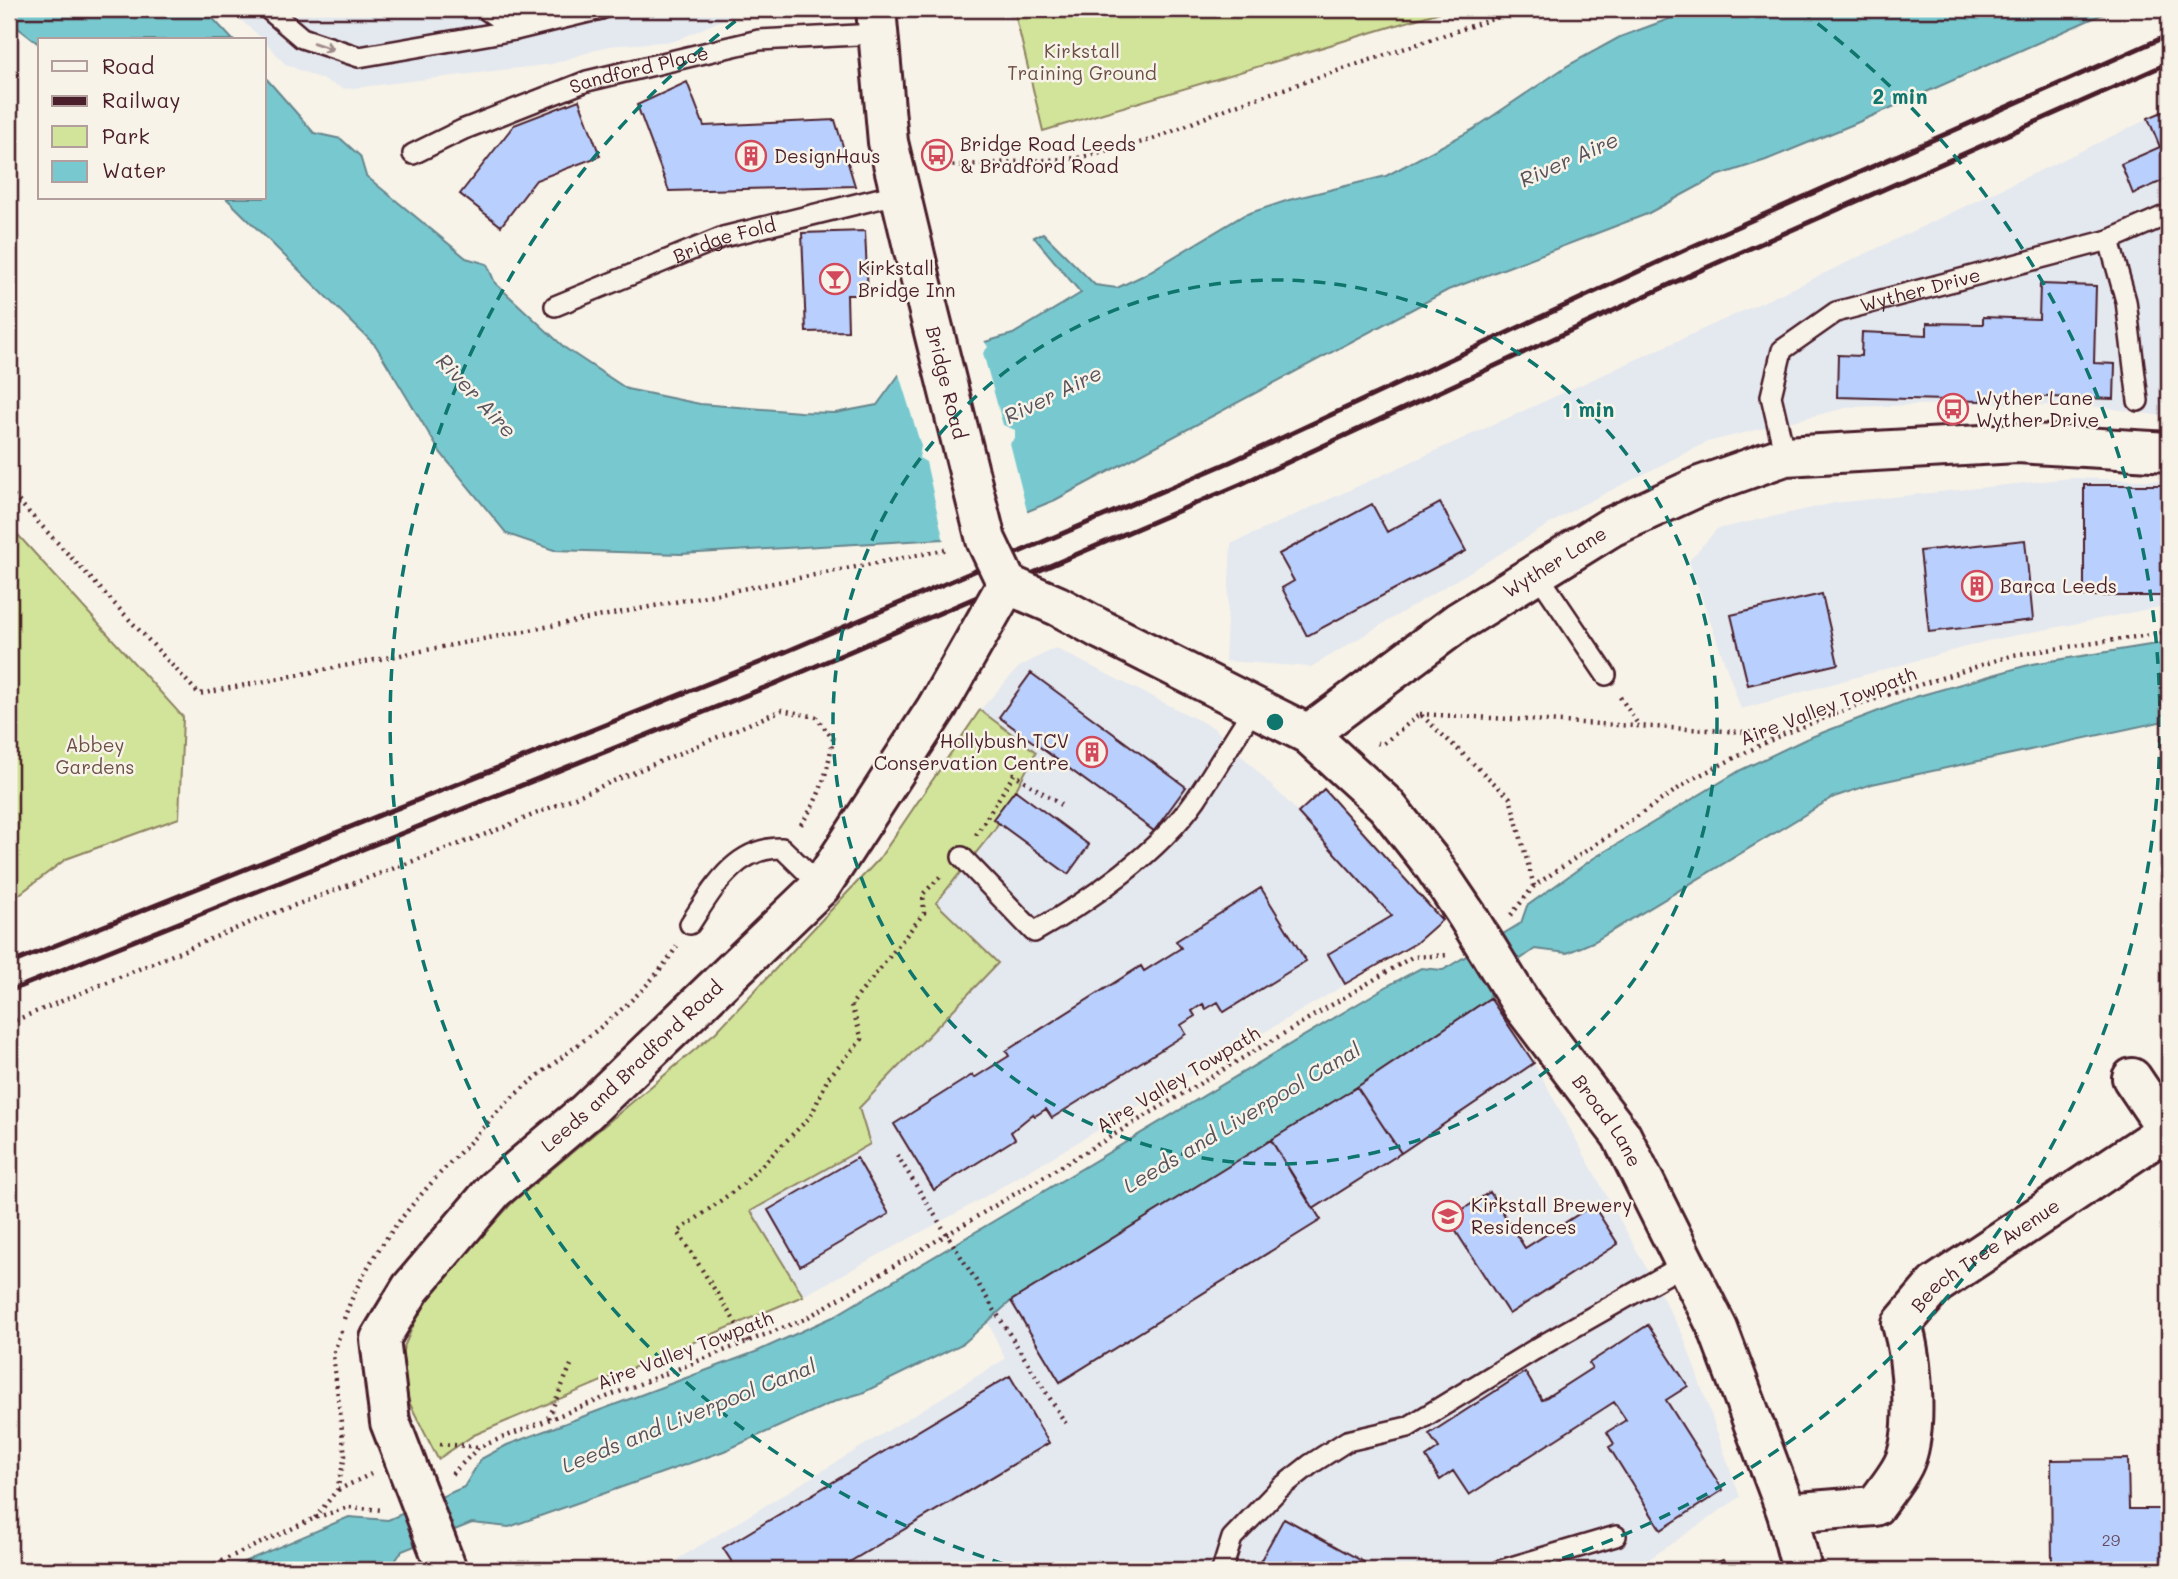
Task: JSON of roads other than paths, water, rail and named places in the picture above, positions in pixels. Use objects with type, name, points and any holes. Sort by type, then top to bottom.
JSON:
[{"type":"street","name":"Bridge Road","points":[[876,21],[888,142],[986,540],[1007,584]]},
{"type":"street","name":"Wyther Lane","points":[[1308,734],[1458,622],[1611,527],[1700,486],[1785,456],[2017,443],[2169,452]]},
{"type":"street","points":[[1007,584],[1058,606],[1308,734]]},
{"type":"street","name":"Leeds and Bradford Road","points":[[447,1570],[390,1422],[380,1339],[411,1288],[495,1190],[586,1112],[821,886],[937,707],[1007,584]]},
{"type":"street","name":"Broad Lane","points":[[1308,734],[1386,805],[1431,862],[1522,1005],[1621,1135],[1718,1329],[1787,1513],[1802,1570]]},
{"type":"street","name":"Beech Tree Avenue","points":[[1787,1513],[1875,1506],[1904,1464],[1913,1410],[1910,1352],[1902,1324],[1935,1285],[2168,1131],[2133,1077]]},
{"type":"lane","points":[[268,9],[302,38],[359,57],[515,30],[601,9]]},
{"type":"lane","points":[[485,9],[515,30]]},
{"type":"lane","name":"Sandford Place","points":[[413,154],[462,130],[587,81],[759,40],[876,21]]},
{"type":"lane","name":"Bridge Fold","points":[[555,306],[723,237],[901,193]]},
{"type":"lane","name":"Wyther Drive","points":[[1785,456],[1771,396],[1782,350],[1836,312],[2109,240],[2169,214]]},
{"type":"lane","points":[[2109,240],[2126,301],[2138,401]]},
{"type":"lane","points":[[1537,573],[1606,675]]},
{"type":"lane","points":[[962,857],[1034,932],[1076,908],[1135,864],[1194,801],[1254,708]]},
{"type":"lane","points":[[690,924],[719,880],[742,858],[765,848],[782,848],[821,886]]},
{"type":"lane","points":[[1222,1570],[1232,1538],[1279,1489],[1311,1464],[1347,1441],[1408,1427],[1534,1350],[1685,1264]]},
{"type":"lane","points":[[1501,1570],[1616,1536]]},
{"type":"water","points":[[9,9],[204,9],[231,38],[38,38],[38,43],[9,21]]},
{"type":"water","name":"River Aire","points":[[1696,9],[2114,9],[1854,124],[1766,160],[1717,176],[1647,214],[1448,290],[1055,500],[962,538],[681,554],[554,550],[507,534],[440,452],[376,346],[228,200],[266,200],[266,78],[314,133],[341,139],[360,156],[366,176],[466,258],[487,264],[495,283],[565,348],[627,389],[700,404],[835,413],[877,405],[907,364],[1013,334],[1081,293],[1034,237],[1043,233],[1095,285],[1117,288],[1244,215],[1289,200],[1386,176],[1472,130],[1567,66],[1620,37]]},
{"type":"water","name":"Leeds and Liverpool Canal","points":[[2169,642],[2169,720],[1872,784],[1834,797],[1595,941],[1567,953],[1535,949],[1487,982],[1490,998],[1357,1087],[1011,1301],[964,1343],[862,1393],[838,1400],[724,1451],[509,1527],[472,1523],[402,1551],[389,1570],[225,1570],[349,1517],[388,1520],[464,1487],[481,1459],[507,1445],[758,1351],[833,1317],[1391,984],[1421,968],[1443,970],[1521,923],[1527,906],[1594,858],[1741,770],[1806,739],[1915,697],[2032,664]]},
{"type":"railway","points":[[9,964],[764,661],[1230,462],[1691,247],[2169,35]]},
{"type":"railway","points":[[9,991],[774,684],[1241,484],[1701,270],[2169,63]]},
{"type":"place","name":"Bridge Road Leeds & Bradford Road","points":[[937,155]]},
{"type":"place","name":"DesignHaus","points":[[751,156]]},
{"type":"place","name":"Kirkstall Bridge Inn","points":[[835,279]]},
{"type":"place","name":"Wyther Lane Wyther Drive","points":[[1953,409]]},
{"type":"place","name":"Barca Leeds","points":[[1977,586]]},
{"type":"place","name":"Hollybush TCV Conservation Centre","points":[[1092,752]]},
{"type":"place","name":"Kirkstall Brewery Residences","points":[[1448,1216]]},
{"type":"park label","name":"Kirkstall Training Ground","points":[[1082,62]]},
{"type":"park label","name":"Abbey Gardens","points":[[95,756]]}]
